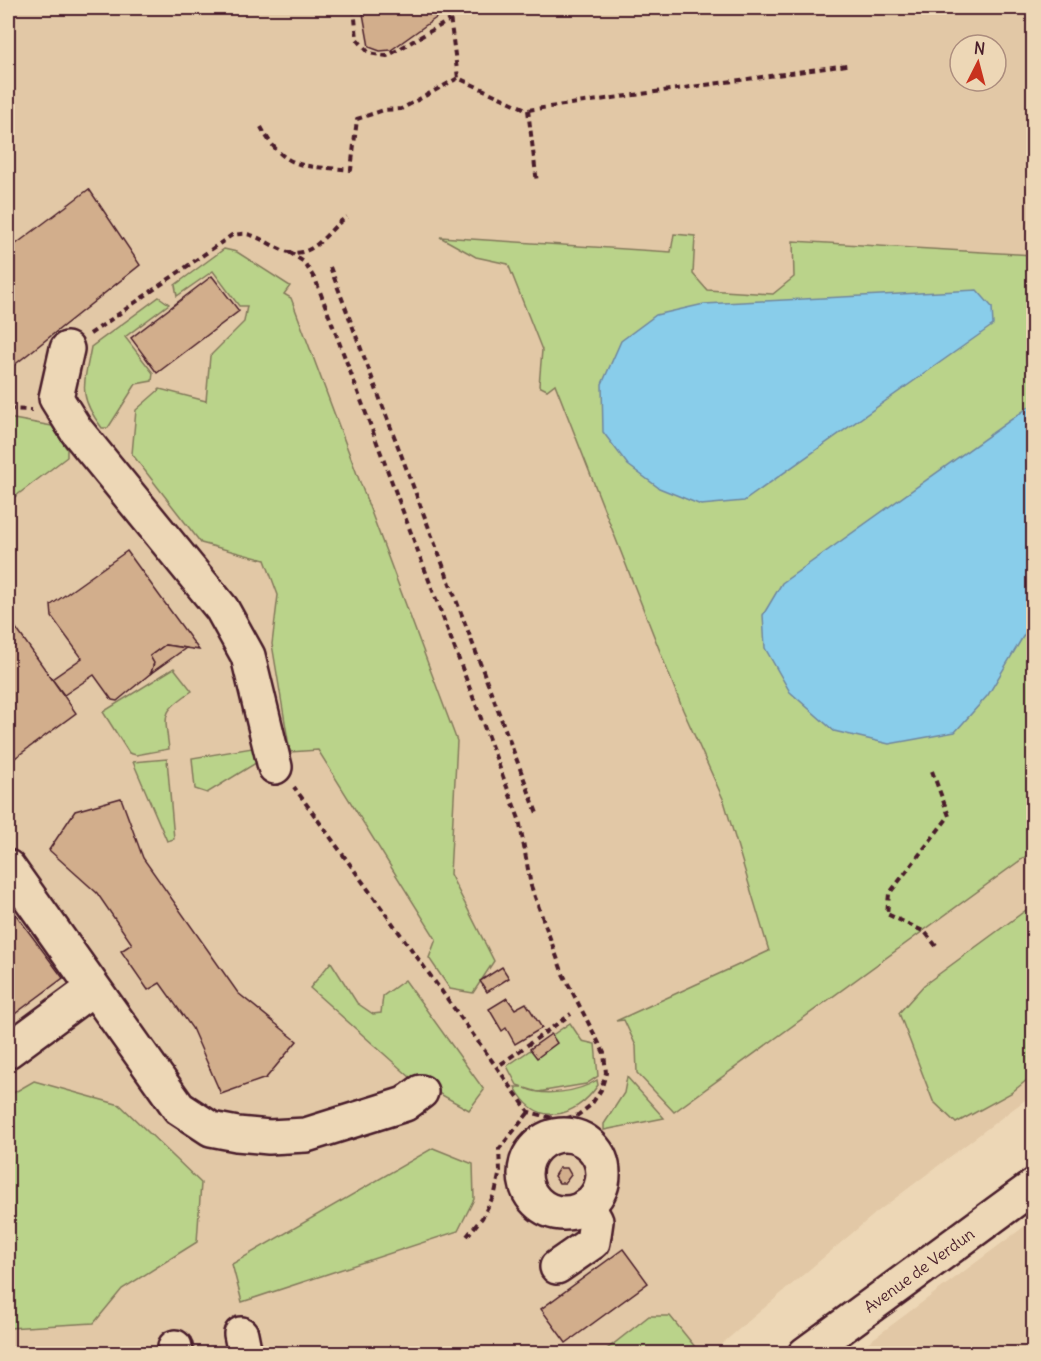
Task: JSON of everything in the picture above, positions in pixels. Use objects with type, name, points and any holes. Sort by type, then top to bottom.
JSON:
[{"type":"street","points":[[78,342],[56,398],[76,430],[222,609],[248,656],[282,774]]},
{"type":"street","points":[[8,867],[92,989],[179,1108],[211,1129],[269,1137],[306,1135],[405,1104],[421,1092]]},
{"type":"street","points":[[8,1051],[92,989]]},
{"type":"street","name":"Avenue de Verdun","points":[[805,1353],[1034,1186]]},
{"type":"street","points":[[557,1267],[593,1242],[596,1221],[587,1205]]},
{"type":"path","points":[[354,8],[357,39],[369,53],[387,56],[450,20]]},
{"type":"path","points":[[449,9],[458,78]]},
{"type":"path","points":[[458,78],[528,110],[847,65]]},
{"type":"path","points":[[261,127],[272,148],[283,158],[301,165],[351,170],[357,119],[384,110],[401,109],[458,78]]},
{"type":"path","points":[[528,110],[537,183]]},
{"type":"path","points":[[289,252],[305,252],[318,244],[333,226],[347,217]]},
{"type":"path","points":[[78,342],[232,235],[247,234],[289,252],[304,262],[316,281],[519,819],[531,886],[563,974],[604,1053],[606,1073],[601,1090],[591,1105],[578,1115],[560,1120],[529,1112],[282,774]]},
{"type":"path","points":[[330,267],[538,816]]},
{"type":"path","points":[[932,771],[949,816],[889,894],[887,914],[925,932],[936,946]]},
{"type":"path","points":[[501,1064],[571,1014]]},
{"type":"path","points":[[467,1236],[482,1218],[495,1193],[500,1171],[499,1149],[529,1112]]},
{"type":"shaded area","points":[[8,8],[1033,8],[1033,1094],[877,1212],[717,1348],[715,1353],[8,1353]]},
{"type":"shaded area","points":[[1033,1220],[1033,1353],[854,1353]]},
{"type":"green space","points":[[674,234],[695,236],[693,274],[707,290],[773,294],[794,277],[793,241],[1033,255],[1033,851],[674,1112],[637,1073],[636,1046],[624,1020],[616,1021],[769,951],[724,801],[683,710],[555,384],[547,390],[539,386],[542,350],[508,264],[476,257],[440,237],[671,252]]},
{"type":"green space","points":[[224,249],[237,252],[290,286],[284,294],[291,298],[457,741],[450,874],[494,961],[473,993],[450,989],[429,958],[436,939],[318,750],[290,752],[272,644],[278,595],[265,560],[201,543],[132,454],[136,410],[160,389],[206,401],[210,356],[244,322],[247,306],[239,306],[213,271],[177,296],[175,285]]},
{"type":"green space","points":[[159,297],[169,304],[125,337],[153,373],[152,381],[136,384],[108,428],[102,428],[89,407],[84,390],[91,347]]},
{"type":"green space","points":[[8,418],[52,426],[67,449],[67,457],[8,502]]},
{"type":"green space","points":[[174,668],[192,691],[174,704],[167,715],[169,749],[136,755],[129,753],[103,712]]},
{"type":"green space","points":[[258,747],[260,755],[256,763],[207,793],[195,789],[192,758]]},
{"type":"green space","points":[[167,759],[174,839],[167,841],[133,762]]},
{"type":"green space","points":[[1033,905],[1033,1075],[1011,1093],[956,1123],[933,1101],[899,1013],[924,985]]},
{"type":"green space","points":[[331,962],[357,1003],[373,1014],[381,1013],[383,996],[405,980],[484,1090],[469,1110],[411,1078],[310,988]]},
{"type":"green space","points":[[570,1023],[582,1041],[595,1044],[598,1076],[586,1084],[539,1092],[551,1093],[581,1088],[597,1080],[598,1085],[589,1097],[578,1105],[556,1114],[534,1109],[515,1087],[523,1087],[517,1085],[507,1066]]},
{"type":"green space","points":[[627,1077],[664,1118],[604,1130],[604,1124],[624,1093]]},
{"type":"green space","points":[[34,1081],[120,1105],[201,1183],[197,1242],[122,1289],[94,1323],[8,1328],[8,1096]]},
{"type":"green space","points":[[433,1148],[473,1164],[474,1199],[458,1231],[242,1302],[232,1264]]},
{"type":"green space","points":[[649,1316],[670,1316],[700,1353],[602,1353]]},
{"type":"water","points":[[977,290],[992,307],[993,325],[744,501],[701,505],[659,488],[628,465],[603,432],[602,384],[621,341],[656,315],[704,304]]},
{"type":"water","points":[[1033,404],[1033,620],[988,695],[955,732],[889,744],[834,731],[790,692],[765,648],[763,615],[782,583]]},
{"type":"building","points":[[362,8],[435,8],[436,18],[391,50],[380,51],[369,47]]},
{"type":"building","points":[[89,189],[140,265],[8,370],[8,250]]},
{"type":"building","points":[[212,276],[239,311],[157,373],[131,338]]},
{"type":"building","points":[[127,551],[199,650],[165,645],[150,656],[154,663],[151,673],[117,701],[112,700],[94,675],[64,695],[52,679],[82,658],[52,617],[51,605]]},
{"type":"building","points":[[8,617],[76,713],[8,763]]},
{"type":"building","points":[[165,645],[186,648],[151,673],[154,663],[150,656]]},
{"type":"building","points":[[121,798],[143,858],[238,993],[297,1041],[266,1078],[221,1094],[192,1028],[160,983],[148,990],[121,951],[132,944],[97,893],[49,850],[75,811]]},
{"type":"building","points":[[8,904],[63,978],[8,1019]]},
{"type":"building","points":[[502,967],[509,978],[487,992],[480,981]]},
{"type":"building","points":[[507,998],[515,1009],[526,1003],[542,1028],[515,1044],[506,1028],[502,1031],[489,1009]]},
{"type":"building","points":[[551,1034],[557,1043],[537,1058],[530,1049]]},
{"type":"building","points":[[559,1168],[567,1168],[571,1175],[565,1183],[559,1183],[554,1176]]},
{"type":"building","points":[[623,1249],[648,1283],[566,1343],[541,1309]]}]
